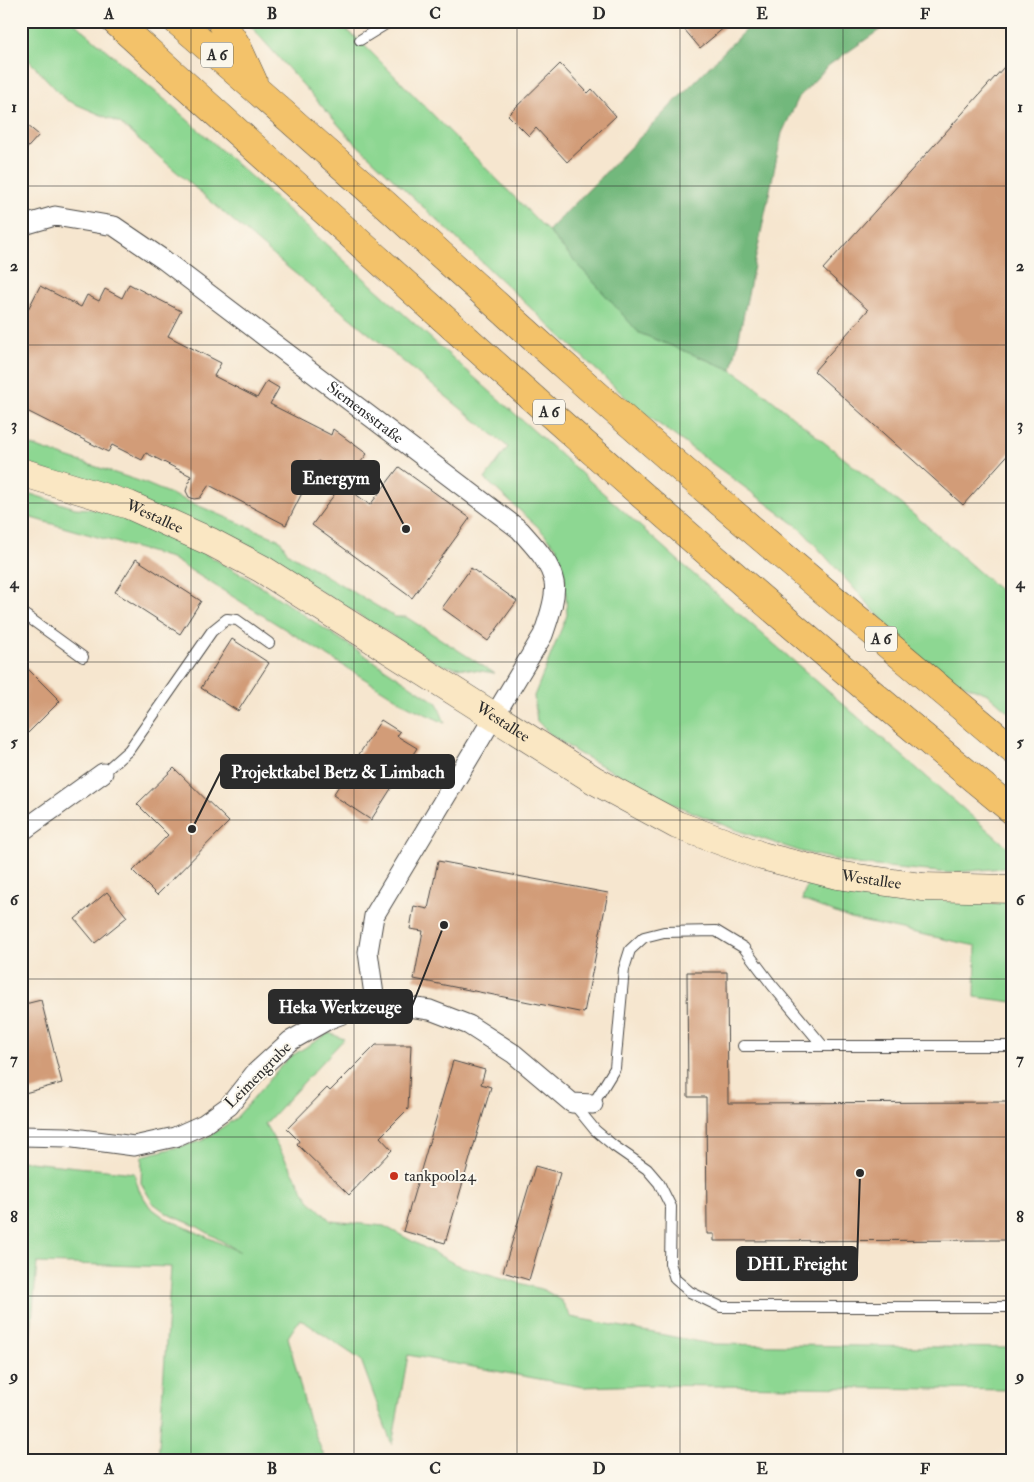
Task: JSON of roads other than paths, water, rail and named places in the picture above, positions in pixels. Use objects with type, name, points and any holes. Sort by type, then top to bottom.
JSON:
[{"type":"highway","name":"A 6","points":[[115,21],[423,300],[715,559],[827,656],[1013,811]]},
{"type":"highway","name":"A 6","points":[[177,21],[257,89],[569,370],[749,528],[1013,750]]},
{"type":"highway","points":[[221,21],[238,46],[257,89]]},
{"type":"main road","name":"Westallee","points":[[21,472],[129,506],[211,542],[262,569],[594,780],[677,825],[762,856],[837,875],[922,887],[1008,890]]},
{"type":"street","name":"Siemensstraße","points":[[21,226],[55,216],[114,226],[164,260],[520,530],[545,559],[554,582],[553,604],[543,634],[494,716]]},
{"type":"street","points":[[375,1002],[368,952],[374,916],[494,716]]},
{"type":"street","points":[[21,832],[103,773]]},
{"type":"street","name":"Leimengrube","points":[[21,1136],[66,1137],[134,1146],[175,1137],[204,1124],[228,1106],[255,1073],[290,1040],[329,1019],[375,1002],[430,1010],[469,1025],[514,1054],[572,1103]]},
{"type":"street","points":[[572,1103],[593,1104]]},
{"type":"lane","points":[[360,40],[391,21]]},
{"type":"lane","points":[[21,612],[83,657]]},
{"type":"lane","points":[[103,773],[130,750],[212,631],[227,619],[237,620],[269,643]]},
{"type":"lane","points":[[593,1104],[615,1068],[624,969],[630,950],[644,937],[664,932],[716,932],[744,948],[823,1046]]},
{"type":"lane","points":[[743,1046],[1013,1046]]},
{"type":"lane","points":[[572,1103],[595,1130],[647,1169],[659,1183],[671,1207],[670,1263],[675,1279],[690,1292],[721,1307],[1013,1307]]},
{"type":"place","name":"Energym","points":[[406,529]]},
{"type":"place","name":"Projektkabel Betz & Limbach","points":[[192,829]]},
{"type":"place","name":"Heka Werkzeuge","points":[[444,925]]},
{"type":"place","name":"DHL Freight","points":[[860,1173]]},
{"type":"place","name":"tankpool24","points":[[394,1176]]}]
